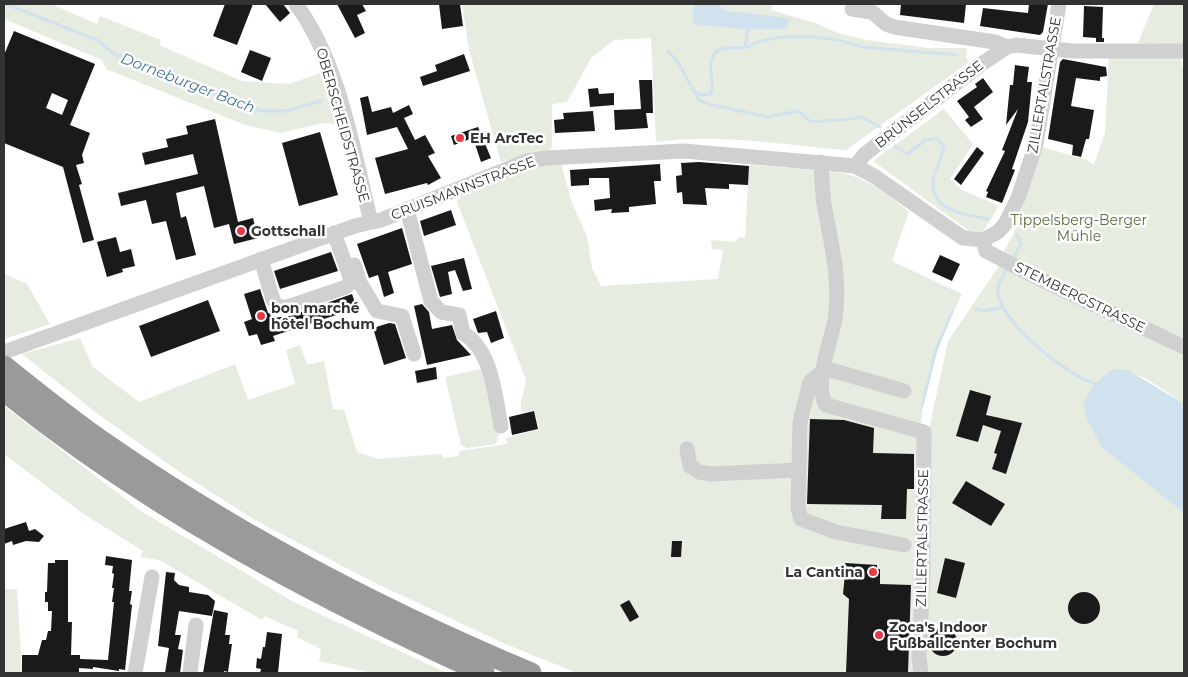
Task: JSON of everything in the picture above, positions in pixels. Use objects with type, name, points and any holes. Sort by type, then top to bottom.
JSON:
[{"type":"highway","points":[[4,366],[108,446],[223,520],[365,598],[425,627],[531,673]]},
{"type":"highway","points":[[4,390],[46,425],[186,520],[302,586],[484,673]]},
{"type":"street","name":"OBERSCHEIDSTRASSE","points":[[296,4],[319,41],[331,73],[371,222]]},
{"type":"street","name":"ZILLERTALSTRASSE","points":[[983,240],[998,232],[1005,224],[1018,198],[1036,144],[1059,4]]},
{"type":"street","name":"BRÜNSELSTRASSE","points":[[852,9],[874,8],[886,24],[894,27],[995,42],[1007,47]]},
{"type":"street","name":"BRÜNSELSTRASSE","points":[[855,166],[865,154],[980,65],[1007,47],[1016,45],[1052,49],[1184,51]]},
{"type":"street","name":"CRUISMANNSTRASSE","points":[[4,352],[261,259],[408,209],[527,161],[546,158],[684,151],[855,166],[874,176],[963,238],[983,240]]},
{"type":"street","points":[[821,162],[824,202],[836,263],[837,286],[835,318],[823,370],[821,398],[826,405]]},
{"type":"street","points":[[408,209],[431,301],[441,312],[459,316],[463,333],[469,336],[488,365],[501,426]]},
{"type":"street","points":[[261,259],[274,300],[278,307],[287,308],[346,287],[350,283],[338,232]]},
{"type":"street","points":[[338,232],[360,283],[377,311],[402,316],[414,354]]},
{"type":"street","name":"STEMBERGSTRASSE","points":[[983,240],[986,252],[1184,347]]},
{"type":"street","points":[[823,370],[904,391]]},
{"type":"street","points":[[823,370],[810,382],[800,422],[798,508],[801,519],[836,532],[904,545]]},
{"type":"street","name":"ZILLERTALSTRASSE","points":[[826,405],[924,432],[923,571],[919,657],[921,673]]},
{"type":"street","points":[[803,406],[826,405]]},
{"type":"street","points":[[687,449],[690,466],[705,473],[798,470]]},
{"type":"street","points":[[135,673],[152,577]]},
{"type":"street","points":[[190,673],[196,625]]},
{"type":"green space","points":[[4,4],[51,4],[97,24],[100,16],[161,40],[159,45],[242,81],[289,84],[320,73],[335,124],[323,123],[281,133],[245,125],[106,69],[102,60],[4,19]]},
{"type":"green space","points":[[462,4],[772,4],[771,10],[815,23],[838,33],[866,40],[929,48],[967,48],[966,57],[969,62],[846,150],[727,139],[656,142],[651,38],[614,40],[591,58],[567,102],[552,104],[552,147],[547,152],[501,162],[469,50]]},
{"type":"green space","points":[[1154,4],[1184,4],[1184,45],[1138,43]]},
{"type":"green space","name":"Tippelsberg-Berger Mühle","points":[[1109,55],[1180,55],[1184,75],[1184,342],[1002,254],[1013,235],[1042,147],[1084,159],[1102,169],[1094,164],[1105,133]]},
{"type":"green space","points":[[944,109],[973,144],[950,179],[962,190],[999,206],[983,232],[969,231],[873,161]]},
{"type":"green space","points":[[561,164],[572,203],[587,236],[592,268],[601,286],[718,279],[723,250],[712,249],[711,240],[736,242],[738,237],[745,238],[749,165],[813,170],[817,174],[819,205],[833,257],[831,300],[821,347],[833,350],[840,317],[841,284],[840,261],[830,208],[827,176],[830,172],[841,173],[863,180],[883,191],[909,212],[892,261],[962,294],[935,358],[923,408],[920,441],[917,673],[577,673],[503,643],[369,580],[255,520],[181,473],[99,415],[22,354],[80,338],[93,367],[139,402],[235,364],[248,400],[295,384],[286,350],[300,345],[307,365],[324,361],[333,409],[344,410],[357,452],[377,459],[441,454],[444,458],[458,456],[460,451],[507,444],[506,438],[539,429],[534,410],[521,413],[526,380],[457,202],[464,192],[534,167]]},
{"type":"green space","points":[[1001,263],[1184,354],[1184,404],[1157,385],[1137,375],[1116,371],[1106,373],[1087,419],[1105,449],[1184,512],[1184,673],[928,673],[925,636],[931,558],[930,425],[948,341]]},
{"type":"green space","points":[[4,274],[27,284],[50,324],[4,339]]},
{"type":"green space","points":[[484,368],[488,375],[499,434],[496,444],[467,448],[461,445],[445,377]]},
{"type":"green space","points":[[4,406],[141,511],[292,601],[447,673],[372,673],[319,661],[321,649],[297,637],[298,631],[264,616],[262,620],[159,560],[140,557],[143,551],[82,513],[4,454]]},
{"type":"green space","points":[[4,589],[17,589],[22,673],[4,673]]},
{"type":"water","points":[[695,4],[718,4],[726,11],[789,18],[787,29],[740,29],[694,24],[692,12]]},
{"type":"water","points":[[1115,369],[1128,370],[1184,404],[1184,513],[1102,447],[1087,419],[1083,403],[1100,379]]},
{"type":"building","points":[[225,4],[253,4],[237,45],[213,36]]},
{"type":"building","points":[[265,4],[283,4],[290,13],[280,22]]},
{"type":"building","points":[[337,4],[362,4],[366,11],[357,15],[365,33],[355,38]]},
{"type":"building","points":[[439,4],[460,4],[463,26],[442,29]]},
{"type":"building","points":[[901,4],[966,4],[964,23],[900,15]]},
{"type":"building","points":[[1029,4],[1048,4],[1043,32],[1040,35],[980,26],[983,8],[1028,13]]},
{"type":"building","points":[[1084,6],[1103,7],[1102,38],[1104,38],[1104,42],[1096,42],[1096,38],[1083,37]]},
{"type":"building","points":[[14,31],[95,64],[70,125],[90,133],[82,155],[84,163],[76,165],[82,184],[79,185],[94,240],[83,243],[63,167],[4,143],[4,55]],"holes":[[[52,93],[68,100],[62,115],[46,108]]]},
{"type":"building","points":[[250,50],[271,58],[262,81],[241,72]]},
{"type":"building","points":[[464,54],[470,71],[423,86],[420,77],[437,71],[435,65]]},
{"type":"building","points":[[1063,59],[1106,67],[1107,76],[1100,77],[1100,81],[1076,78],[1071,106],[1094,110],[1089,139],[1086,139],[1081,157],[1072,155],[1073,145],[1048,139],[1060,62]]},
{"type":"building","points":[[1015,65],[1029,67],[1027,82],[1032,82],[1028,122],[1012,169],[1015,170],[1002,203],[986,197],[988,192],[986,191],[1005,151],[1002,150],[1018,109],[1006,125],[1010,85],[1013,85]]},
{"type":"building","points":[[983,78],[993,92],[974,107],[983,119],[971,127],[965,120],[969,117],[957,101],[977,87],[975,84]]},
{"type":"building","points":[[639,80],[652,80],[653,113],[646,113],[648,128],[615,130],[614,110],[641,109]]},
{"type":"building","points":[[598,88],[599,94],[614,93],[614,105],[590,107],[588,89]]},
{"type":"building","points":[[368,96],[372,112],[391,107],[393,113],[409,105],[413,114],[404,118],[415,140],[425,135],[435,153],[428,156],[441,178],[428,185],[427,183],[385,194],[375,158],[408,149],[397,127],[367,135],[360,98]]},
{"type":"building","points":[[593,111],[595,131],[555,133],[554,120],[564,119],[563,113]]},
{"type":"building","points":[[215,119],[238,222],[253,218],[258,238],[234,244],[229,224],[214,228],[204,186],[176,193],[181,218],[186,216],[196,255],[176,260],[166,221],[152,224],[146,200],[121,206],[118,193],[198,174],[193,154],[145,165],[142,153],[168,147],[166,139],[188,134],[186,126]]},
{"type":"building","points":[[478,127],[491,158],[481,162],[473,138],[454,145],[451,136]]},
{"type":"building","points":[[320,132],[338,195],[299,206],[282,143]]},
{"type":"building","points":[[977,147],[984,153],[961,185],[954,179]]},
{"type":"building","points":[[699,162],[749,166],[748,185],[729,184],[729,189],[705,188],[707,205],[683,204],[682,192],[677,193],[676,176],[682,175],[681,163]]},
{"type":"building","points":[[660,164],[661,181],[654,181],[656,204],[629,207],[629,212],[611,213],[612,209],[595,211],[594,200],[610,198],[609,178],[589,178],[589,185],[571,186],[570,170]]},
{"type":"building","points":[[451,210],[456,225],[424,236],[420,221]]},
{"type":"building","points":[[402,228],[412,264],[388,272],[394,293],[384,297],[378,275],[369,278],[357,244]]},
{"type":"building","points":[[116,237],[120,252],[131,249],[135,266],[122,269],[123,272],[107,277],[97,242]]},
{"type":"building","points":[[331,252],[338,271],[280,289],[274,271]]},
{"type":"building","points":[[940,255],[960,264],[952,281],[932,272]]},
{"type":"building","points":[[464,258],[472,289],[463,291],[455,270],[448,272],[452,294],[440,297],[431,266]]},
{"type":"building","points":[[260,289],[268,313],[270,313],[272,318],[290,316],[352,294],[357,308],[273,336],[275,341],[261,345],[257,334],[249,336],[244,322],[252,319],[244,294]]},
{"type":"building","points":[[208,300],[220,331],[151,357],[139,326]]},
{"type":"building","points":[[422,304],[429,312],[432,329],[452,325],[457,340],[471,355],[427,365],[414,306]]},
{"type":"building","points":[[496,311],[504,338],[491,343],[487,332],[478,333],[473,319]]},
{"type":"building","points":[[389,323],[395,324],[406,358],[384,365],[373,328]]},
{"type":"building","points":[[436,367],[437,379],[417,383],[415,371]]},
{"type":"building","points":[[970,390],[991,396],[986,415],[1022,423],[1006,474],[992,469],[997,454],[994,453],[1001,431],[983,425],[978,442],[956,436]]},
{"type":"building","points":[[534,411],[538,429],[512,435],[509,417]]},
{"type":"building","points":[[810,419],[844,420],[874,428],[873,453],[914,454],[914,489],[907,489],[906,519],[881,519],[882,505],[807,504]]},
{"type":"building","points":[[966,481],[1005,504],[991,526],[952,503]]},
{"type":"building","points":[[26,522],[29,531],[35,529],[44,536],[39,542],[26,541],[13,545],[12,541],[4,544],[4,529]]},
{"type":"building","points":[[672,541],[682,541],[681,557],[671,557]]},
{"type":"building","points":[[106,556],[132,560],[129,591],[132,591],[130,604],[132,605],[125,670],[119,669],[119,671],[93,667],[93,669],[79,668],[79,673],[22,673],[22,655],[38,655],[42,640],[46,640],[48,631],[51,631],[52,611],[48,611],[48,602],[45,602],[45,592],[47,592],[48,563],[55,563],[55,560],[68,560],[68,622],[72,622],[71,655],[80,655],[80,659],[108,660],[114,602],[112,602],[114,588],[112,588],[114,574],[112,573],[113,566],[105,565]]},
{"type":"building","points":[[945,558],[965,563],[956,598],[937,593]]},
{"type":"building","name":"Zoca's Indoor Fußballcenter Bochum","points":[[845,563],[877,565],[877,569],[880,569],[880,584],[911,585],[908,673],[846,673],[849,599],[843,594],[845,574],[842,571]]},
{"type":"building","points":[[166,572],[175,573],[174,580],[179,585],[189,587],[189,592],[208,595],[215,601],[212,616],[179,611],[175,635],[181,635],[178,649],[183,650],[180,673],[165,673],[169,648],[158,646]]},
{"type":"building","points":[[1084,592],[1095,597],[1100,608],[1095,619],[1084,624],[1073,619],[1068,608],[1073,597]]},
{"type":"building","points":[[629,600],[639,617],[630,622],[620,605]]},
{"type":"building","points":[[214,610],[228,613],[225,635],[230,635],[229,644],[232,644],[228,672],[203,673]]},
{"type":"building","points":[[943,628],[953,632],[957,642],[953,652],[943,656],[933,652],[929,642],[933,632]]},
{"type":"building","points":[[267,632],[282,634],[278,673],[260,673],[261,669],[256,668],[257,658],[261,659],[263,647],[265,647]]},
{"type":"waterway","name":"Dorneburger Bach","points":[[6,4],[97,40],[116,55],[129,58],[144,67],[161,69],[184,78],[205,90],[261,111],[286,111],[321,101]]},
{"type":"waterway","points":[[745,47],[748,29]]},
{"type":"waterway","points":[[693,91],[700,95],[711,94],[711,62],[717,51],[747,47],[760,41],[776,38],[827,38],[861,47],[956,55]]},
{"type":"waterway","name":"Dorneburger Bach","points":[[668,51],[677,61],[699,100],[709,104],[767,117],[799,111],[811,122],[861,117],[880,127]]},
{"type":"waterway","points":[[895,146],[907,154],[926,140],[937,138],[944,146],[933,179],[935,193],[939,201],[962,214],[988,219]]},
{"type":"waterway","points":[[1013,259],[1021,244],[1017,235]]},
{"type":"waterway","points":[[1008,267],[998,288],[1000,300],[1007,313],[1043,352],[1070,371],[1098,386]]},
{"type":"waterway","points":[[976,309],[984,311],[1003,307]]},
{"type":"waterway","points":[[922,406],[936,350],[952,312]]},
{"type":"place","name":"EH ArcTec","points":[[460,138]]},
{"type":"place","name":"Gottschall","points":[[241,231]]},
{"type":"place","name":"bon marché hôtel Bochum","points":[[261,316]]},
{"type":"place","name":"La Cantina","points":[[873,572]]},
{"type":"place","name":"Zoca's Indoor Fußballcenter Bochum","points":[[879,635]]}]
